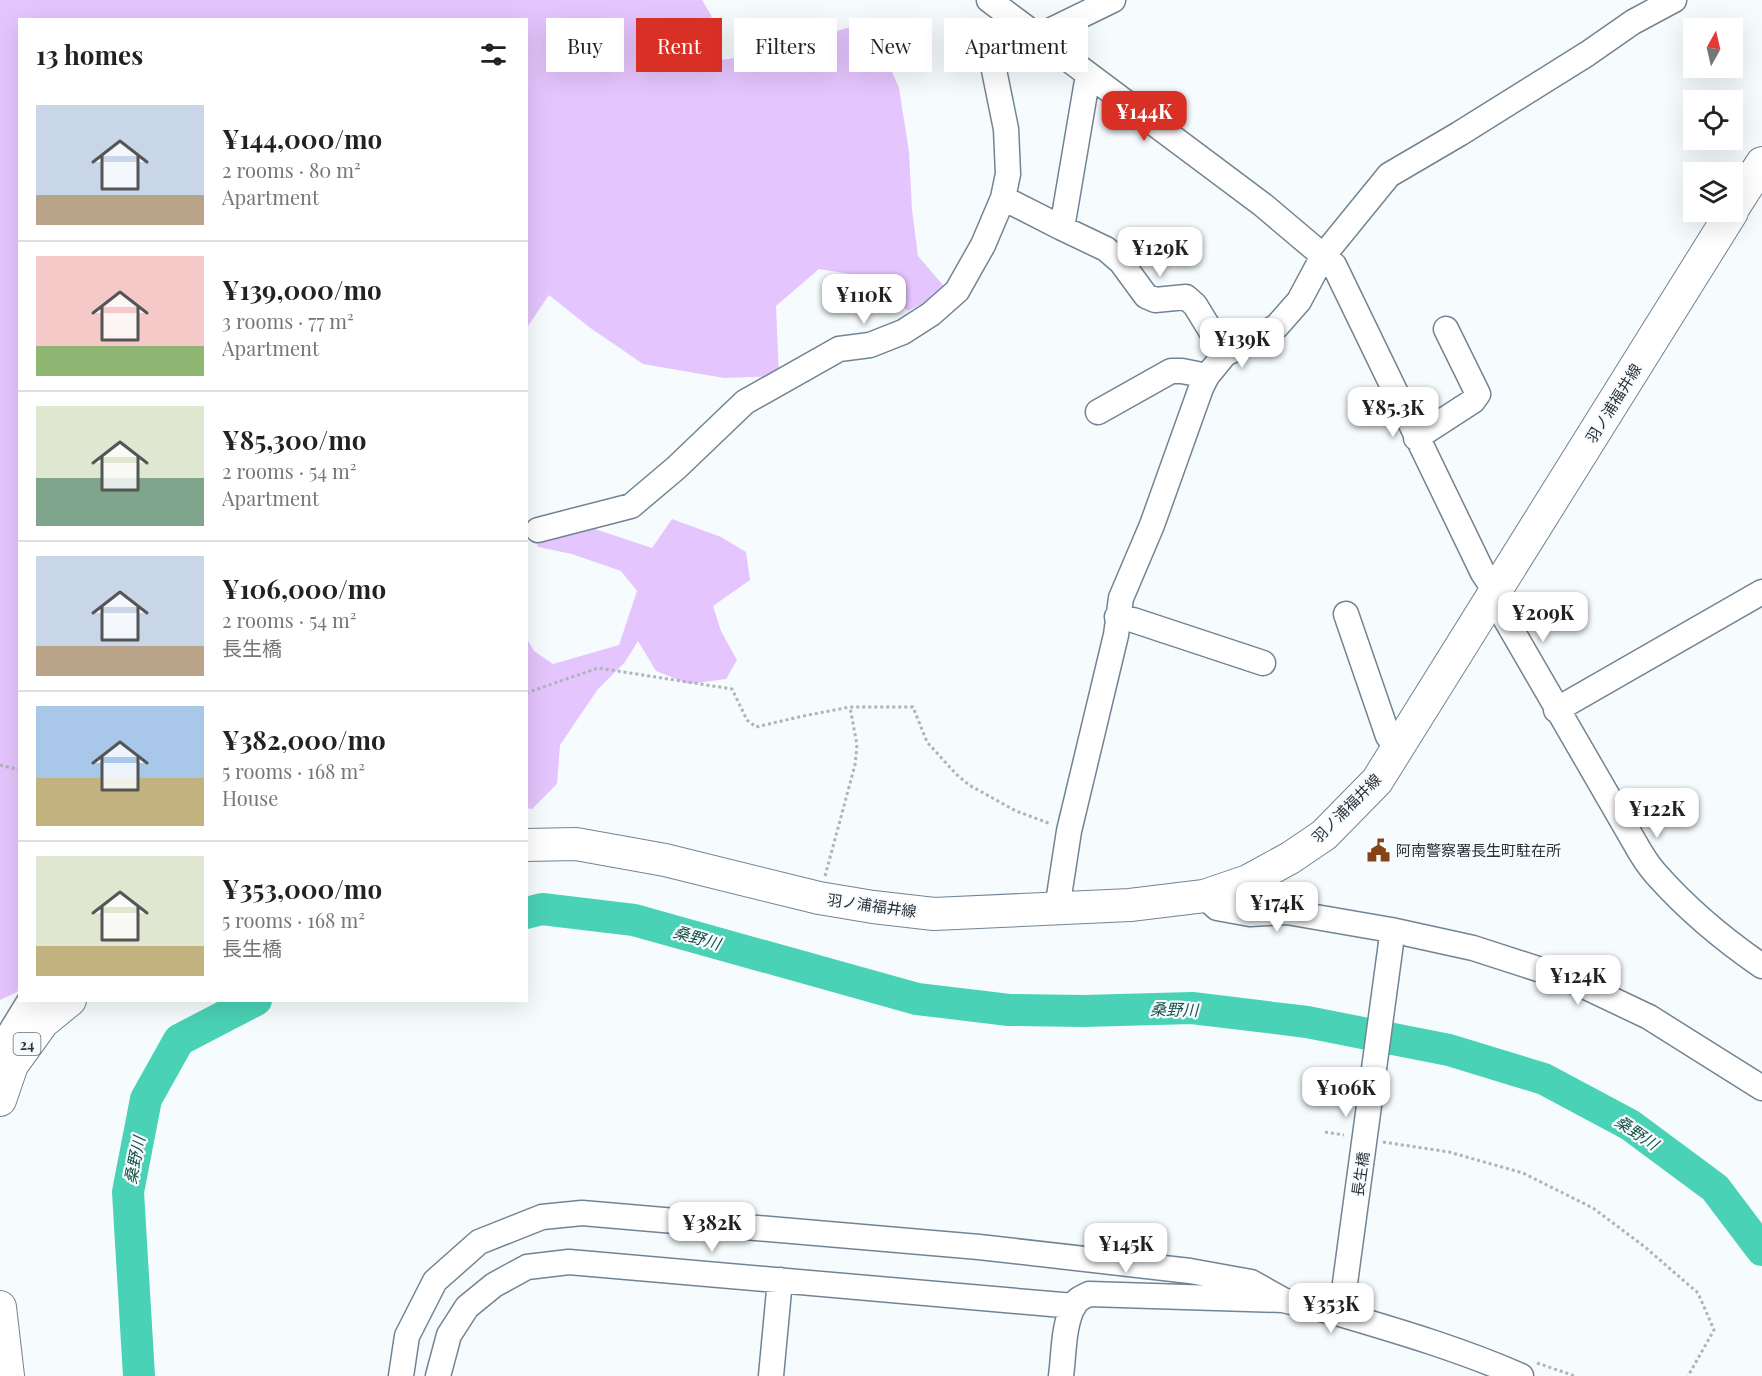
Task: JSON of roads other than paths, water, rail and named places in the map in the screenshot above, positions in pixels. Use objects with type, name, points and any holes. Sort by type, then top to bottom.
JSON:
[{"type":"main road","name":"羽ノ浦福井線","points":[[1743,193],[1762,163]]},
{"type":"main road","name":"羽ノ浦福井線","points":[[528,845],[576,844],[665,860],[819,898],[934,914],[1130,905],[1204,896],[1248,881],[1290,858],[1324,835],[1377,781],[1725,222]]},
{"type":"main road","name":"24","points":[[0,1100],[12,1065],[43,1022],[68,1002]]},
{"type":"main road","points":[[0,1307],[8,1376]]},
{"type":"street","points":[[989,0],[1012,18]]},
{"type":"street","points":[[1076,18],[1113,0]]},
{"type":"street","points":[[1057,909],[1070,831],[1116,635],[1120,598],[1152,525],[1201,387],[1207,376],[1225,354],[1277,326],[1299,301],[1323,256],[1389,175],[1587,54],[1633,22],[1674,0]]},
{"type":"street","points":[[538,530],[631,506],[676,468],[744,402],[839,349],[870,345],[903,332],[931,314],[957,291],[983,245],[1004,198],[1008,174],[1008,146],[994,72]]},
{"type":"street","points":[[1084,72],[1263,205],[1334,265],[1416,438],[1483,573],[1496,592],[1506,620],[1635,843],[1654,873],[1686,905],[1727,941],[1762,966]]},
{"type":"street","points":[[1062,228],[1088,75]]},
{"type":"street","points":[[1004,198],[1106,249],[1121,262],[1146,296],[1155,300],[1186,297],[1195,305],[1225,354]]},
{"type":"street","points":[[1416,438],[1473,401],[1478,394],[1446,329]]},
{"type":"street","points":[[1098,412],[1171,371],[1207,376]]},
{"type":"street","points":[[1556,710],[1762,592]]},
{"type":"street","points":[[1346,614],[1388,736],[1397,749]]},
{"type":"street","points":[[1118,617],[1263,663]]},
{"type":"street","points":[[1204,896],[1217,908],[1250,914],[1287,912],[1391,937],[1473,948],[1569,979],[1649,1017],[1762,1088]]},
{"type":"street","name":"長生橋","points":[[1341,1306],[1391,937]]},
{"type":"street","points":[[0,1049],[29,1002]]},
{"type":"street","points":[[401,1376],[407,1336],[435,1281],[479,1242],[542,1217],[582,1213],[979,1247],[1190,1271],[1251,1282],[1283,1300]]},
{"type":"street","points":[[438,1376],[449,1335],[467,1306],[494,1285],[527,1267],[569,1262],[1074,1306]]},
{"type":"street","points":[[771,1376],[780,1280]]},
{"type":"street","points":[[1061,1376],[1068,1324],[1074,1306],[1078,1300],[1089,1293],[1283,1300],[1341,1306],[1425,1340],[1486,1360],[1521,1376]]},
{"type":"waterway","name":"桑野川","points":[[528,912],[542,909],[634,920],[917,999],[1009,1010],[1083,1011],[1192,1008],[1307,1022],[1449,1050],[1544,1079],[1630,1125],[1715,1188],[1762,1250]]},
{"type":"waterway","name":"桑野川","points":[[139,1376],[128,1192],[146,1099],[179,1040],[252,1002]]},
{"type":"place","name":"阿南警察署長生町駐在所","points":[[1378,850]]}]
